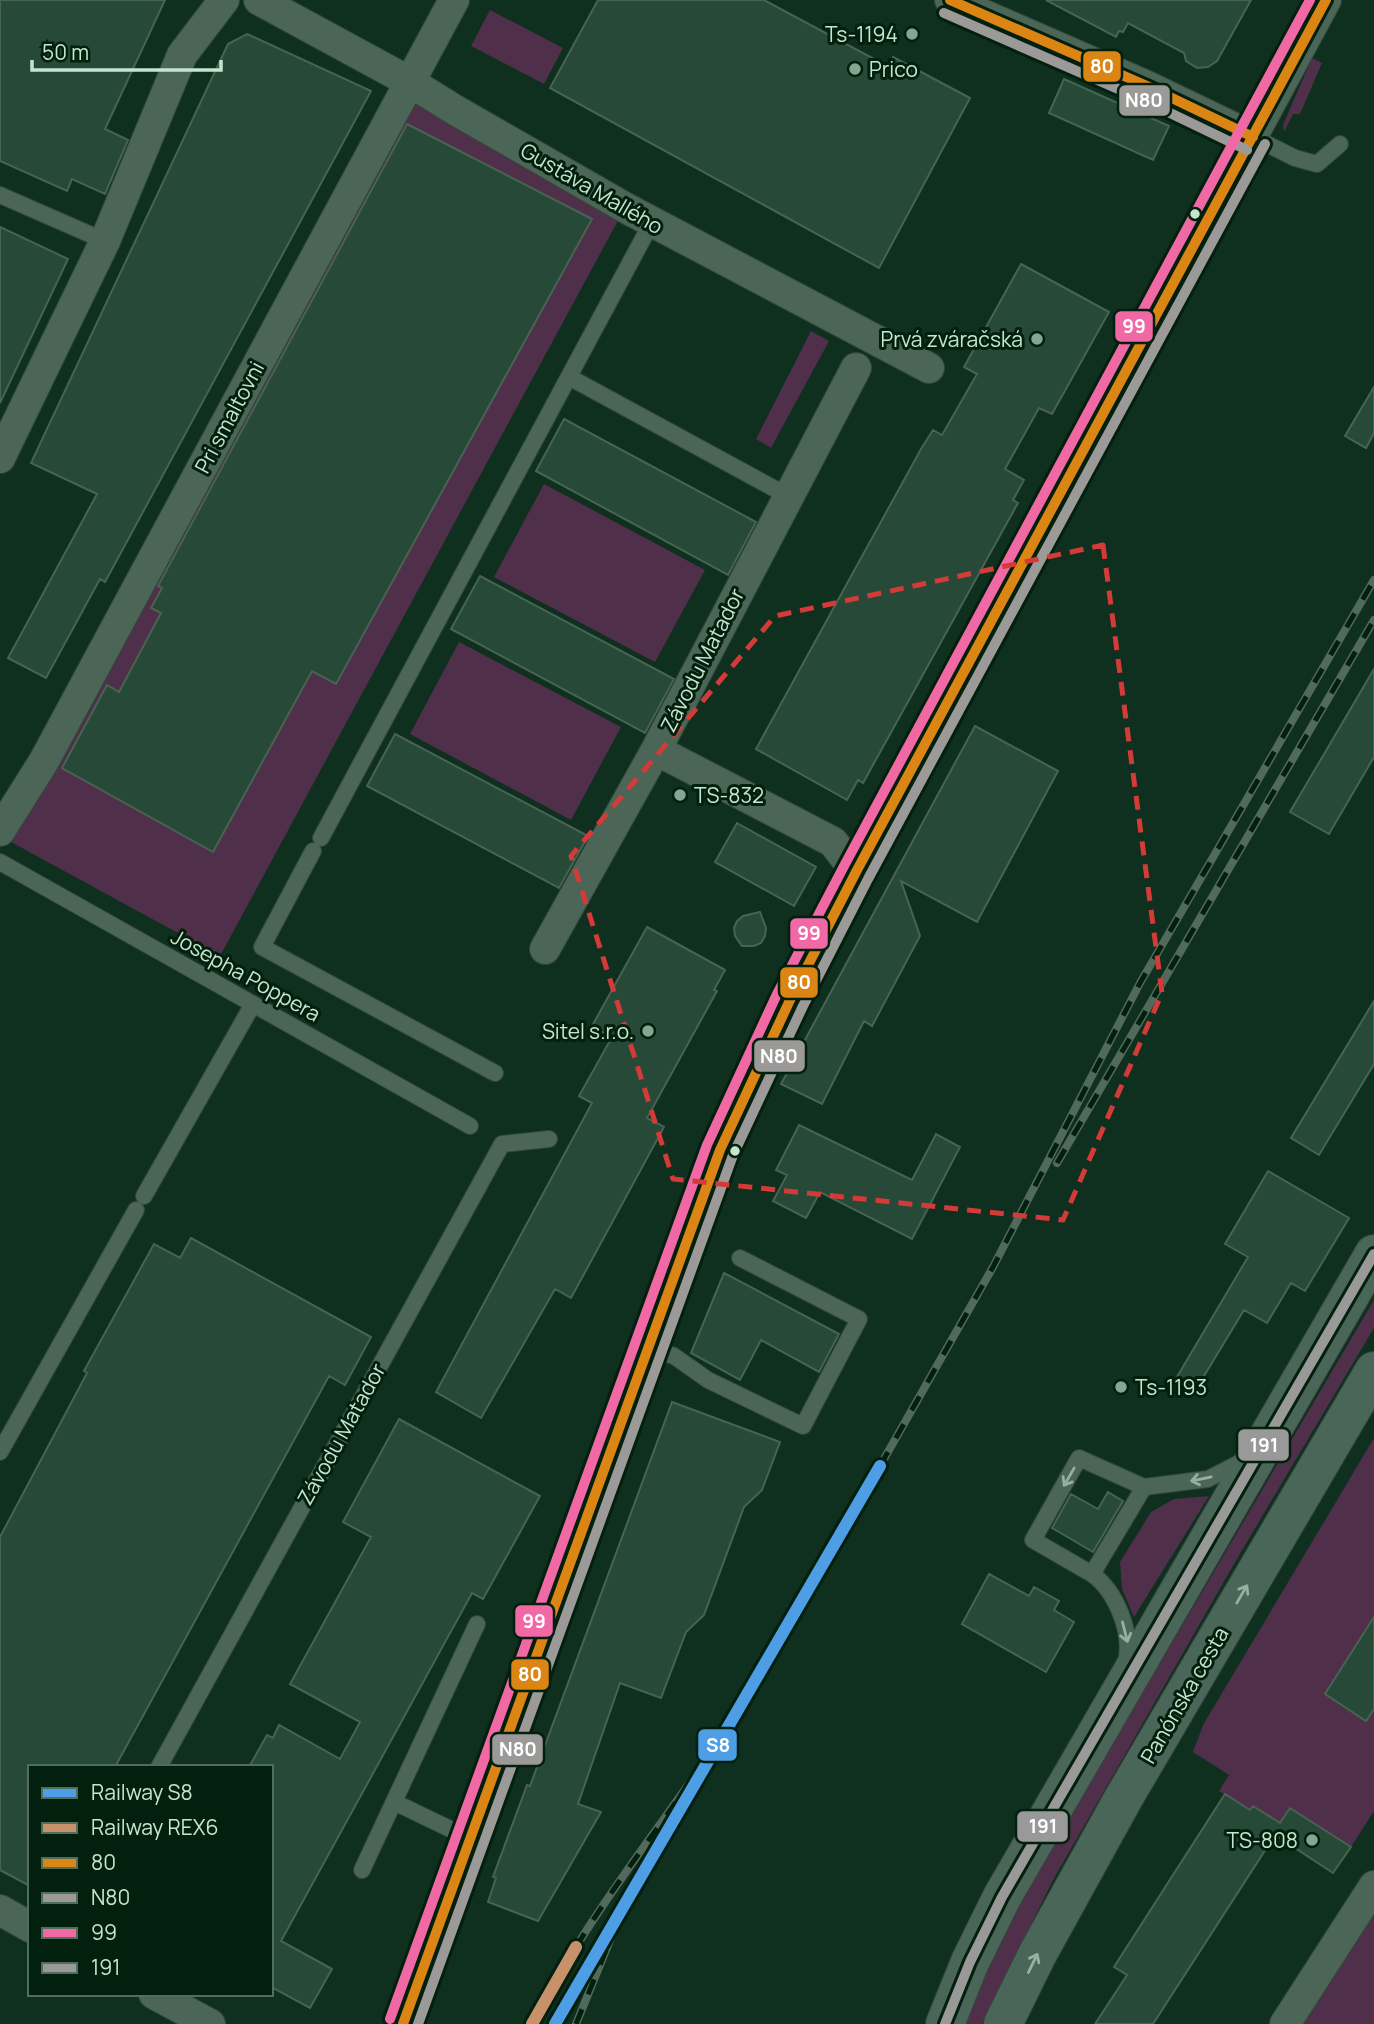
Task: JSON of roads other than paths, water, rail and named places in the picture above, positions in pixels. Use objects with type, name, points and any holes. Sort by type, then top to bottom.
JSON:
[{"type":"main road","points":[[945,2024],[970,1962],[1002,1897],[1374,1255]]},
{"type":"main road","name":"Panónska cesta","points":[[1003,2024],[1038,1952],[1116,1811],[1374,1371]]},
{"type":"street","points":[[0,457],[106,241],[182,55],[224,0]]},
{"type":"street","name":"Gustáva Mallého","points":[[259,0],[291,7],[455,110],[633,212],[929,368]]},
{"type":"street","name":"Pri smaltovni","points":[[0,831],[44,761],[454,0]]},
{"type":"street","points":[[950,0],[1099,64],[1253,137]]},
{"type":"street","points":[[403,2024],[647,1348],[720,1150],[749,1085],[856,872],[1326,0]]},
{"type":"street","name":"Závodu Matador","points":[[545,949],[656,750],[856,368]]},
{"type":"street","points":[[656,750],[833,842],[856,872]]},
{"type":"street","points":[[1285,2024],[1374,1886]]},
{"type":"street","points":[[0,1910],[28,1926]]},
{"type":"street","points":[[158,1996],[210,2024]]},
{"type":"lane","points":[[1253,137],[1295,158],[1317,164],[1340,144]]},
{"type":"lane","points":[[0,195],[106,241]]},
{"type":"lane","points":[[495,1073],[262,947],[645,235]]},
{"type":"lane","points":[[569,377],[788,496]]},
{"type":"lane","name":"Josepha Poppera","points":[[0,862],[470,1126]]},
{"type":"lane","points":[[0,1451],[253,1004]]},
{"type":"lane","name":"Závodu Matador","points":[[160,1765],[502,1144],[549,1139]]},
{"type":"lane","points":[[647,1348],[674,1356],[708,1380],[803,1426],[859,1319],[740,1258]]},
{"type":"lane","points":[[1116,1702],[1129,1649],[1120,1613],[1103,1582],[1033,1540],[1079,1458],[1143,1488],[1208,1479],[1262,1450]]},
{"type":"lane","points":[[1092,1574],[1143,1488]]},
{"type":"lane","points":[[362,1870],[477,1624]]},
{"type":"lane","points":[[394,1802],[471,1839]]},
{"type":"railway","points":[[880,1466],[993,1267],[1140,983],[1374,580]]},
{"type":"railway","points":[[1057,1163],[1374,620]]},
{"type":"railway","points":[[576,1947],[704,1762],[744,1699]]},
{"type":"railway","points":[[576,2024],[618,1921],[648,1864]]},
{"type":"railway","points":[[529,2024],[559,1977]]},
{"type":"rail line","name":"S8","points":[[555,2024],[880,1466]]},
{"type":"rail line","name":"REX6","points":[[532,2024],[576,1947]]},
{"type":"place","name":"Ts-1194","points":[[912,34]]},
{"type":"place","name":"Prico","points":[[855,69]]},
{"type":"place","name":"Prvá zváračská","points":[[1037,339]]},
{"type":"place","name":"TS-832","points":[[680,795]]},
{"type":"place","name":"Sitel s.r.o.","points":[[648,1031]]},
{"type":"place","name":"Ts-1193","points":[[1121,1387]]},
{"type":"place","name":"TS-808","points":[[1312,1840]]}]
